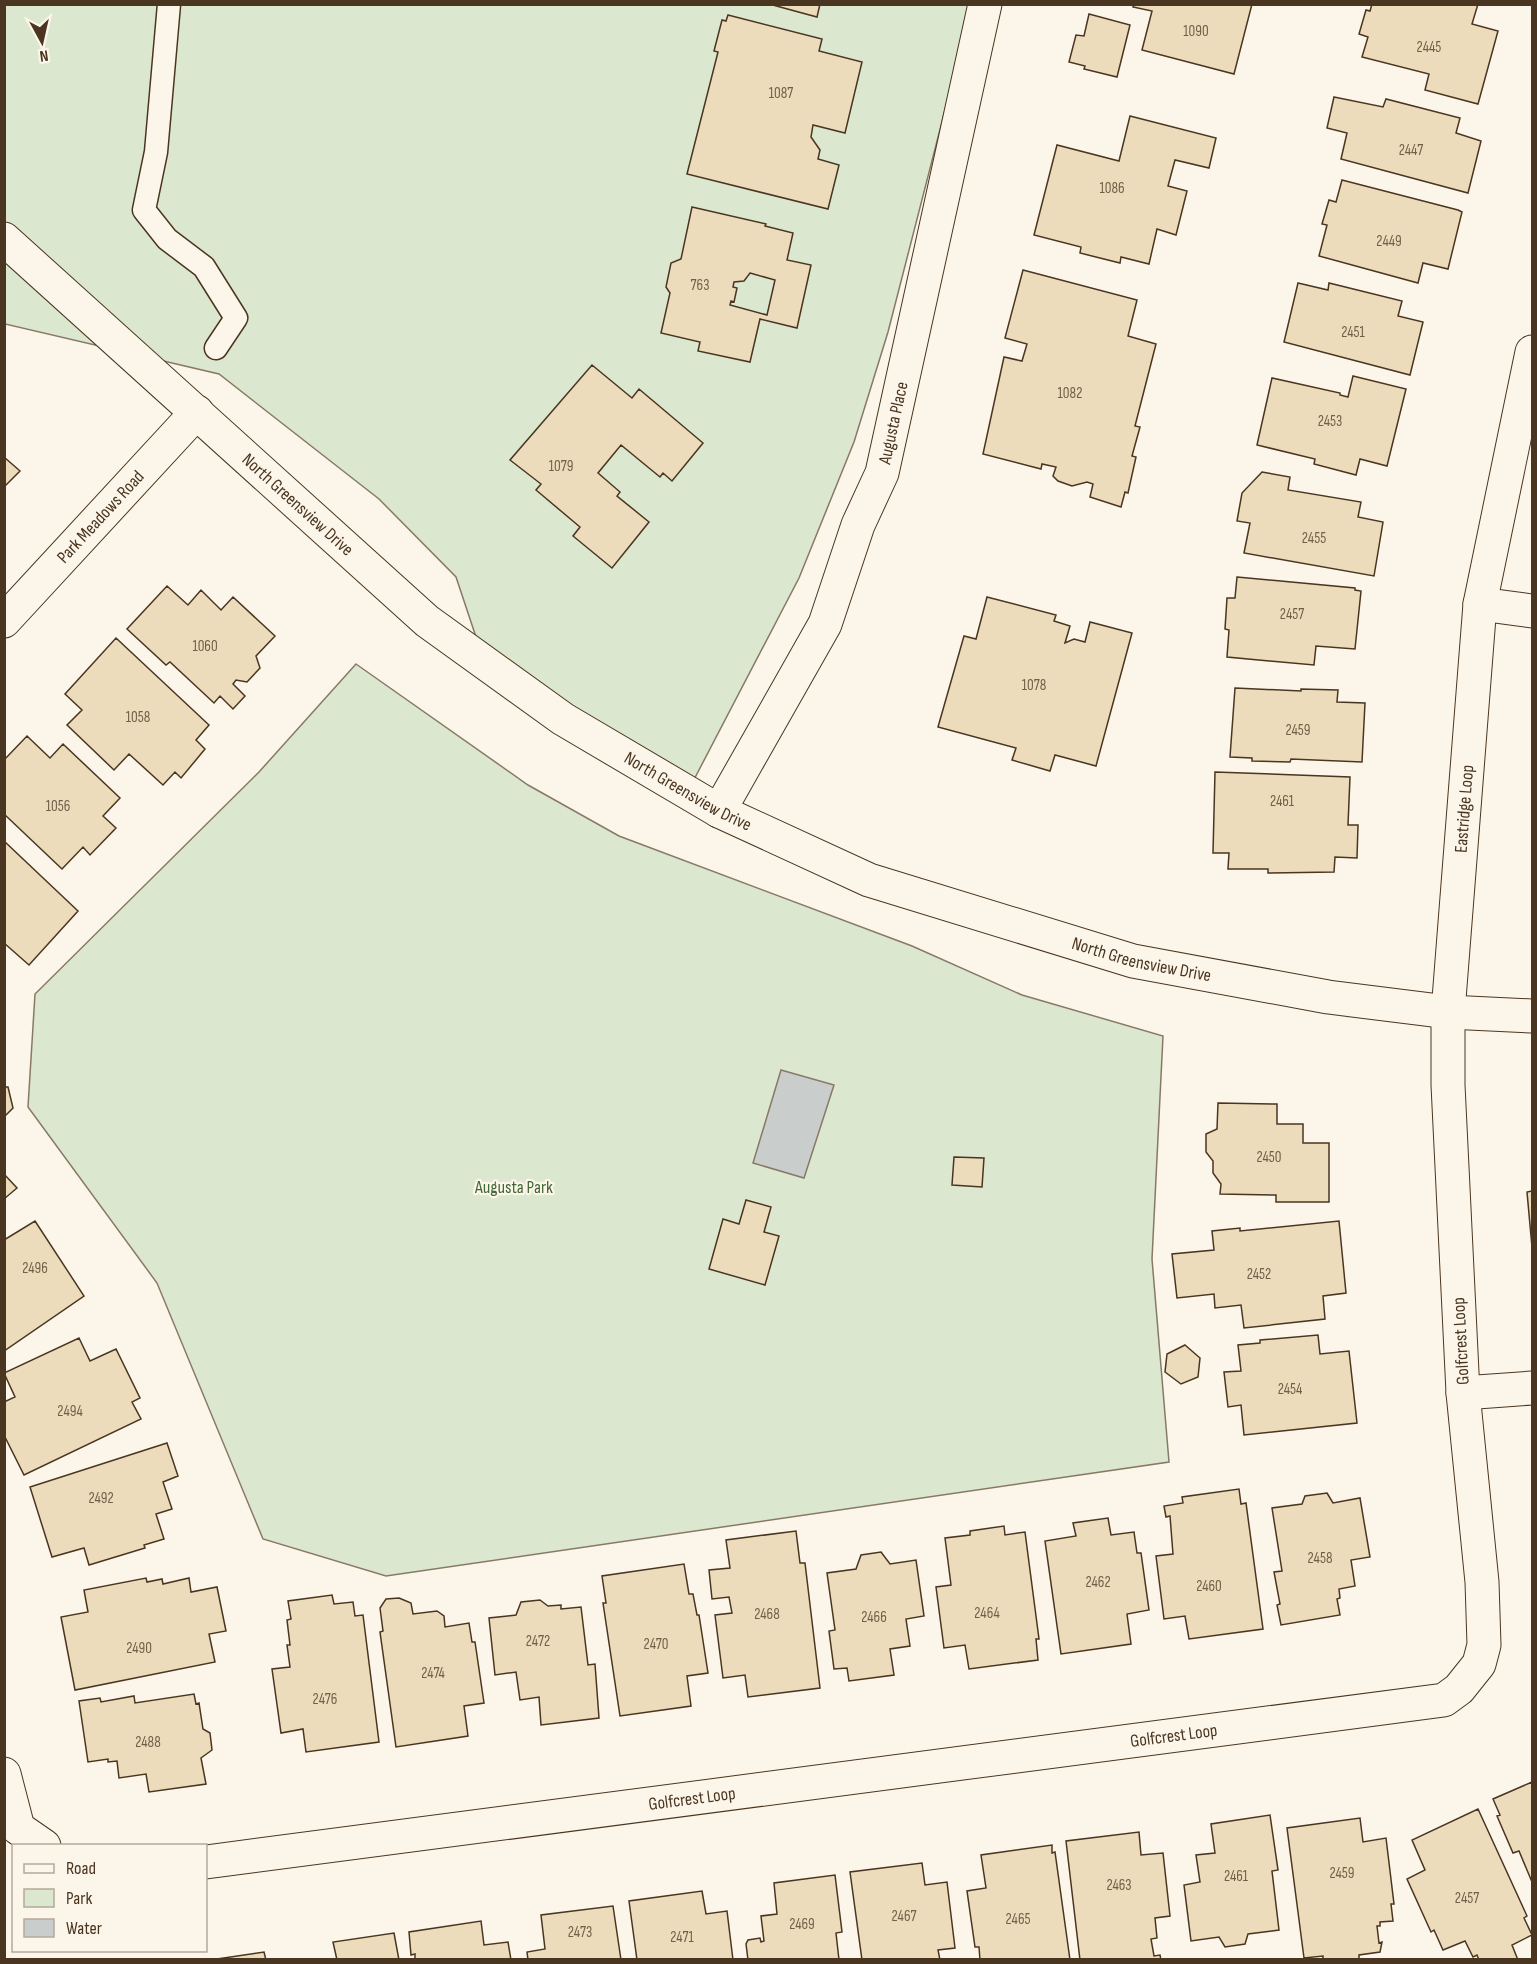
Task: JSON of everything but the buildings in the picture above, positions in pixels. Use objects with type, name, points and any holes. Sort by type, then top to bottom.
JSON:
[{"type":"street","name":"Augusta Place","points":[[719,811],[825,624],[858,525],[882,474],[985,4]]},
{"type":"street","name":"North Greensview Drive","points":[[4,239],[427,621],[562,719],[719,811],[869,880],[1133,961],[1328,997],[1448,1012],[1533,1016]]},
{"type":"street","name":"Eastridge Loop","points":[[1448,1012],[1480,604],[1533,352]]},
{"type":"street","name":"Park Meadows Road","points":[[4,621],[197,411]]},
{"type":"street","points":[[1480,604],[1533,611]]},
{"type":"street","name":"Golfcrest Loop","points":[[207,1862],[1444,1700],[1459,1689],[1474,1672],[1479,1664],[1484,1645],[1482,1582],[1463,1394],[1448,1085],[1448,1012]]},
{"type":"street","points":[[1463,1394],[1533,1389]]},
{"type":"street","points":[[4,1774],[18,1828],[42,1844]]},
{"type":"lane","points":[[169,4],[156,152],[144,210],[166,239],[204,267],[236,318],[216,348]]},
{"type":"green space","points":[[5,5],[972,5],[888,332],[854,442],[799,578],[687,793],[484,661],[456,577],[379,499],[219,374],[5,324]]},
{"type":"green space","name":"Augusta Park","points":[[356,664],[528,785],[619,836],[912,946],[1022,995],[1163,1036],[1152,1259],[1169,1462],[386,1576],[263,1539],[157,1283],[28,1107],[35,994],[259,772]]},
{"type":"water","points":[[781,1070],[834,1085],[804,1178],[753,1163]]}]
